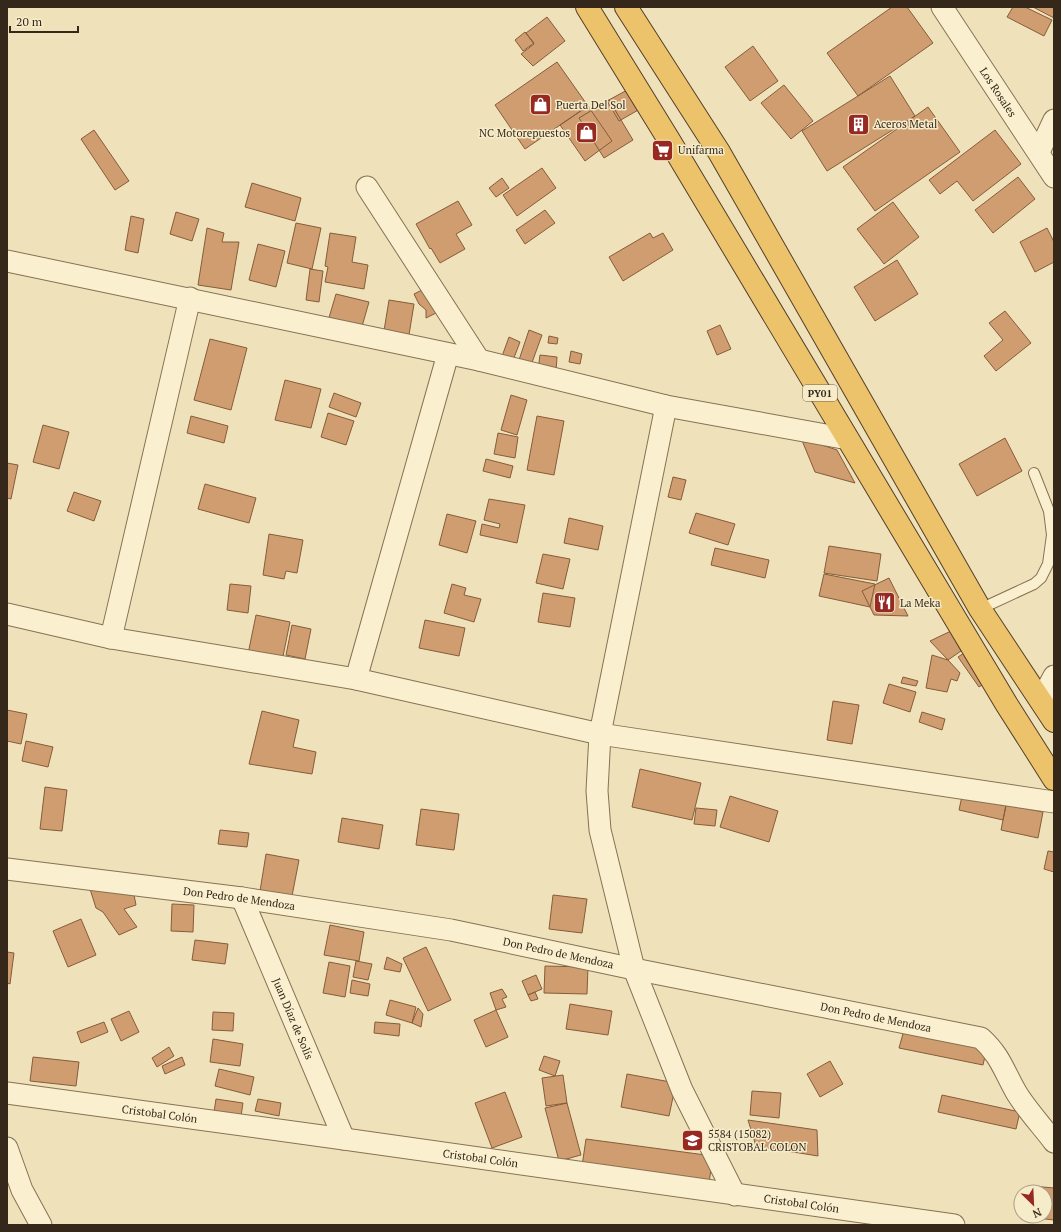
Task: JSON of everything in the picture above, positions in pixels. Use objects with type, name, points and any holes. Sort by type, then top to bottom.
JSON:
[{"type":"highway","name":"PY01","points":[[587,7],[673,146],[1007,705],[1054,779]]},
{"type":"highway","name":"PY01","points":[[626,7],[718,152],[980,609],[1054,721]]},
{"type":"street","name":"Los Rosales","points":[[942,7],[1054,176]]},
{"type":"street","points":[[1039,152],[1054,120]]},
{"type":"street","points":[[367,187],[479,360]]},
{"type":"street","points":[[7,261],[190,298],[479,360],[666,406],[848,439]]},
{"type":"street","points":[[111,638],[190,298]]},
{"type":"street","points":[[356,679],[448,354]]},
{"type":"street","points":[[666,406],[600,734],[597,791],[600,830],[634,969],[682,1090],[735,1195]]},
{"type":"street","points":[[7,614],[111,638],[356,679],[600,734],[1054,802]]},
{"type":"street","points":[[1041,700],[1054,676]]},
{"type":"street","name":"Don Pedro de Mendoza","points":[[7,869],[242,898],[451,930],[634,969],[981,1038],[992,1048],[1017,1093],[1054,1142]]},
{"type":"street","name":"Juan Díaz de Solís","points":[[242,898],[344,1138]]},
{"type":"street","name":"Cristobal Colón","points":[[7,1093],[344,1138],[735,1195],[954,1225]]},
{"type":"street","points":[[7,1148],[15,1189],[41,1225]]},
{"type":"lane","points":[[980,609],[1034,584],[1041,578],[1048,564],[1052,535],[1049,511],[1034,473]]},
{"type":"building","points":[[892,7],[907,7],[933,43],[858,96],[827,53]]},
{"type":"building","points":[[1013,7],[1025,7],[1052,20],[1044,36],[1007,17]]},
{"type":"building","points":[[1033,7],[1054,7],[1054,18]]},
{"type":"building","points":[[547,17],[565,41],[533,66],[521,54],[534,44],[526,33]]},
{"type":"building","points":[[525,32],[534,43],[523,51],[515,40]]},
{"type":"building","points":[[753,46],[778,81],[750,101],[725,67]]},
{"type":"building","name":"Puerta Del Sol","points":[[557,62],[588,106],[525,149],[495,105]]},
{"type":"building","name":"Aceros Metal","points":[[890,76],[915,116],[827,171],[802,131]]},
{"type":"building","points":[[784,85],[813,121],[791,139],[761,103]]},
{"type":"building","points":[[629,89],[640,109],[619,121],[607,101]]},
{"type":"building","points":[[609,100],[633,140],[604,158],[579,118]]},
{"type":"building","name":"NC Motorepuestos","points":[[588,106],[612,141],[585,161],[560,125]]},
{"type":"building","points":[[928,107],[960,152],[875,211],[843,167]]},
{"type":"building","points":[[94,130],[129,181],[115,190],[81,139]]},
{"type":"building","points":[[995,130],[1021,164],[973,201],[957,181],[940,194],[929,180]]},
{"type":"building","points":[[542,168],[556,188],[517,216],[503,195]]},
{"type":"building","points":[[1018,177],[1035,199],[993,233],[975,210]]},
{"type":"building","points":[[502,178],[509,188],[496,197],[489,188]]},
{"type":"building","points":[[252,183],[301,198],[295,221],[245,207]]},
{"type":"building","points":[[458,201],[472,225],[456,234],[465,249],[440,263],[416,224]]},
{"type":"building","points":[[893,202],[919,237],[884,264],[857,229]]},
{"type":"building","points":[[545,210],[555,223],[525,244],[516,230]]},
{"type":"building","points":[[176,212],[199,219],[192,241],[170,234]]},
{"type":"building","points":[[131,216],[144,219],[138,253],[125,250]]},
{"type":"building","points":[[296,223],[321,228],[312,269],[287,263]]},
{"type":"building","points":[[207,228],[224,233],[222,242],[239,242],[231,290],[198,285]]},
{"type":"building","points":[[1047,228],[1054,242],[1054,262],[1035,272],[1020,242]]},
{"type":"building","points":[[330,233],[356,237],[352,262],[368,265],[364,289],[325,282],[328,267],[325,266]]},
{"type":"building","points":[[650,233],[653,238],[663,233],[673,250],[623,281],[609,257]]},
{"type":"building","points":[[258,244],[285,251],[276,287],[249,280]]},
{"type":"building","points":[[897,260],[918,294],[875,321],[854,287]]},
{"type":"building","points":[[310,269],[323,271],[319,302],[306,300]]},
{"type":"building","points":[[426,288],[438,312],[426,318],[426,310],[419,304],[414,294]]},
{"type":"building","points":[[336,294],[369,302],[361,330],[328,321]]},
{"type":"building","points":[[389,300],[414,304],[408,341],[383,337]]},
{"type":"building","points":[[1005,311],[1031,343],[996,371],[984,356],[1003,340],[989,323]]},
{"type":"building","points":[[720,325],[731,349],[717,355],[707,331]]},
{"type":"building","points":[[529,330],[542,335],[530,368],[518,363]]},
{"type":"building","points":[[549,336],[558,338],[557,344],[548,343]]},
{"type":"building","points":[[509,337],[520,342],[512,363],[501,359]]},
{"type":"building","points":[[210,339],[247,348],[231,410],[194,400]]},
{"type":"building","points":[[571,351],[582,354],[580,364],[569,362]]},
{"type":"building","points":[[540,355],[557,357],[556,372],[538,370]]},
{"type":"building","points":[[285,380],[321,389],[311,428],[275,420]]},
{"type":"building","points":[[334,393],[361,403],[356,417],[329,407]]},
{"type":"building","points":[[511,395],[527,400],[517,435],[501,430]]},
{"type":"building","points":[[328,413],[354,421],[346,445],[321,437]]},
{"type":"building","points":[[191,416],[228,426],[224,443],[187,433]]},
{"type":"building","points":[[537,416],[564,421],[554,475],[527,470]]},
{"type":"building","points":[[43,425],[69,432],[59,469],[33,462]]},
{"type":"building","points":[[498,433],[518,437],[515,458],[494,454]]},
{"type":"building","points":[[801,438],[837,450],[855,483],[815,472]]},
{"type":"building","points":[[1005,438],[1022,471],[977,496],[959,464]]},
{"type":"building","points":[[486,459],[513,466],[510,478],[483,471]]},
{"type":"building","points":[[7,463],[18,465],[11,499],[7,498]]},
{"type":"building","points":[[673,477],[686,480],[681,500],[668,497]]},
{"type":"building","points":[[205,484],[256,498],[249,523],[198,509]]},
{"type":"building","points":[[74,492],[101,501],[94,521],[67,511]]},
{"type":"building","points":[[489,499],[525,505],[517,543],[480,535],[482,524],[499,528],[500,524],[484,520]]},
{"type":"building","points":[[696,513],[735,524],[728,545],[689,533]]},
{"type":"building","points":[[447,514],[476,521],[467,553],[439,545]]},
{"type":"building","points":[[569,518],[603,526],[598,550],[564,543]]},
{"type":"building","points":[[269,534],[303,540],[297,573],[286,571],[284,579],[263,575]]},
{"type":"building","points":[[829,546],[881,554],[877,581],[824,573]]},
{"type":"building","points":[[715,548],[769,560],[765,578],[711,565]]},
{"type":"building","points":[[543,554],[570,559],[563,589],[536,583]]},
{"type":"building","points":[[824,574],[875,584],[870,607],[819,596]]},
{"type":"building","name":"La Meka","points":[[889,578],[908,616],[874,615],[862,591]]},
{"type":"building","points":[[230,584],[251,586],[248,613],[227,610]]},
{"type":"building","points":[[452,584],[466,588],[464,595],[481,599],[474,622],[444,613]]},
{"type":"building","points":[[543,593],[575,598],[570,627],[538,622]]},
{"type":"building","points":[[256,615],[290,622],[282,661],[248,654]]},
{"type":"building","points":[[425,620],[465,628],[459,656],[419,648]]},
{"type":"building","points":[[292,625],[311,629],[305,659],[286,655]]},
{"type":"building","points":[[951,631],[961,651],[948,660],[930,641]]},
{"type":"building","points":[[967,651],[988,681],[979,687],[958,657]]},
{"type":"building","points":[[932,655],[948,660],[960,673],[957,681],[951,679],[947,692],[926,688]]},
{"type":"building","points":[[903,677],[918,681],[916,686],[901,683]]},
{"type":"building","points":[[889,684],[916,692],[910,712],[883,703]]},
{"type":"building","points":[[833,701],[859,705],[852,744],[827,740]]},
{"type":"building","points":[[7,710],[27,714],[21,744],[7,741]]},
{"type":"building","points":[[262,711],[299,720],[293,747],[316,752],[312,774],[249,764]]},
{"type":"building","points":[[922,712],[945,719],[942,730],[919,722]]},
{"type":"building","points":[[26,741],[53,747],[48,767],[22,761]]},
{"type":"building","points":[[640,769],[701,783],[692,820],[632,807]]},
{"type":"building","points":[[45,787],[67,790],[62,831],[40,829]]},
{"type":"building","points":[[730,796],[778,811],[769,842],[720,827]]},
{"type":"building","points":[[962,796],[1006,806],[1003,820],[959,810]]},
{"type":"building","points":[[1006,805],[1043,812],[1038,838],[1001,830]]},
{"type":"building","points":[[696,808],[717,810],[715,826],[694,824]]},
{"type":"building","points":[[421,809],[459,814],[454,850],[416,845]]},
{"type":"building","points":[[342,818],[383,825],[379,849],[338,842]]},
{"type":"building","points":[[220,830],[249,833],[247,847],[218,844]]},
{"type":"building","points":[[1048,851],[1054,852],[1054,872],[1044,869]]},
{"type":"building","points":[[266,854],[299,860],[292,896],[260,891]]},
{"type":"building","points":[[90,889],[134,895],[136,905],[124,909],[137,927],[119,935],[103,912],[96,908]]},
{"type":"building","points":[[553,895],[587,899],[582,933],[549,929]]},
{"type":"building","points":[[172,904],[194,905],[193,932],[171,931]]},
{"type":"building","points":[[81,919],[96,955],[68,967],[53,931]]},
{"type":"building","points":[[330,925],[364,932],[359,961],[324,955]]},
{"type":"building","points":[[195,940],[228,944],[225,964],[192,960]]},
{"type":"building","points":[[426,947],[451,1000],[428,1011],[403,958]]},
{"type":"building","points":[[7,952],[14,953],[10,984],[7,983]]},
{"type":"building","points":[[387,957],[402,964],[400,972],[384,969]]},
{"type":"building","points":[[356,961],[372,964],[368,980],[353,977]]},
{"type":"building","points":[[329,962],[350,966],[345,997],[323,993]]},
{"type":"building","points":[[545,966],[588,967],[587,994],[544,993]]},
{"type":"building","points":[[536,975],[542,989],[528,995],[522,981]]},
{"type":"building","points":[[352,980],[370,984],[368,996],[350,993]]},
{"type":"building","points":[[502,989],[507,997],[502,999],[506,1007],[496,1010],[490,993]]},
{"type":"building","points":[[535,992],[538,999],[531,1001],[528,995]]},
{"type":"building","points":[[390,1000],[416,1007],[412,1023],[386,1015]]},
{"type":"building","points":[[570,1004],[612,1011],[608,1035],[566,1029]]},
{"type":"building","points":[[418,1008],[423,1014],[421,1027],[412,1023]]},
{"type":"building","points":[[496,1010],[508,1037],[486,1047],[474,1020]]},
{"type":"building","points":[[129,1011],[139,1032],[121,1041],[111,1019]]},
{"type":"building","points":[[213,1012],[234,1013],[233,1031],[212,1030]]},
{"type":"building","points":[[104,1022],[108,1032],[81,1043],[77,1032]]},
{"type":"building","points":[[375,1022],[400,1024],[399,1036],[374,1033]]},
{"type":"building","points":[[904,1030],[987,1047],[983,1065],[899,1048]]},
{"type":"building","points":[[213,1039],[243,1044],[240,1066],[210,1062]]},
{"type":"building","points":[[169,1047],[174,1056],[157,1067],[152,1058]]},
{"type":"building","points":[[544,1056],[560,1061],[555,1076],[539,1070]]},
{"type":"building","points":[[33,1057],[79,1062],[76,1086],[30,1081]]},
{"type":"building","points":[[182,1057],[185,1065],[165,1074],[162,1066]]},
{"type":"building","points":[[830,1061],[843,1084],[820,1097],[807,1074]]},
{"type":"building","points":[[219,1069],[254,1077],[250,1095],[215,1086]]},
{"type":"building","points":[[627,1074],[676,1083],[669,1116],[621,1107]]},
{"type":"building","points":[[563,1075],[567,1103],[546,1106],[542,1078]]},
{"type":"building","points":[[752,1091],[781,1093],[779,1118],[750,1115]]},
{"type":"building","points":[[505,1092],[522,1137],[492,1148],[475,1103]]},
{"type":"building","points":[[942,1095],[1020,1112],[1016,1129],[938,1112]]},
{"type":"building","points":[[216,1099],[243,1103],[241,1116],[214,1112]]},
{"type":"building","points":[[258,1099],[281,1103],[279,1116],[255,1111]]},
{"type":"building","points":[[567,1103],[581,1155],[559,1161],[545,1108]]},
{"type":"building","points":[[748,1120],[817,1130],[818,1156],[756,1146]]},
{"type":"building","points":[[586,1139],[713,1156],[709,1183],[582,1166]]},
{"type":"building","points":[[1053,1188],[1054,1188],[1053,1220]]},
{"type":"place","name":"Puerta Del Sol","points":[[541,105]]},
{"type":"place","name":"Aceros Metal","points":[[859,124]]},
{"type":"place","name":"NC Motorepuestos","points":[[586,133]]},
{"type":"place","name":"Unifarma","points":[[663,150]]},
{"type":"place","name":"La Meka","points":[[885,603]]},
{"type":"place","name":"5584 (15082) CRISTOBAL COLON","points":[[693,1140]]}]
